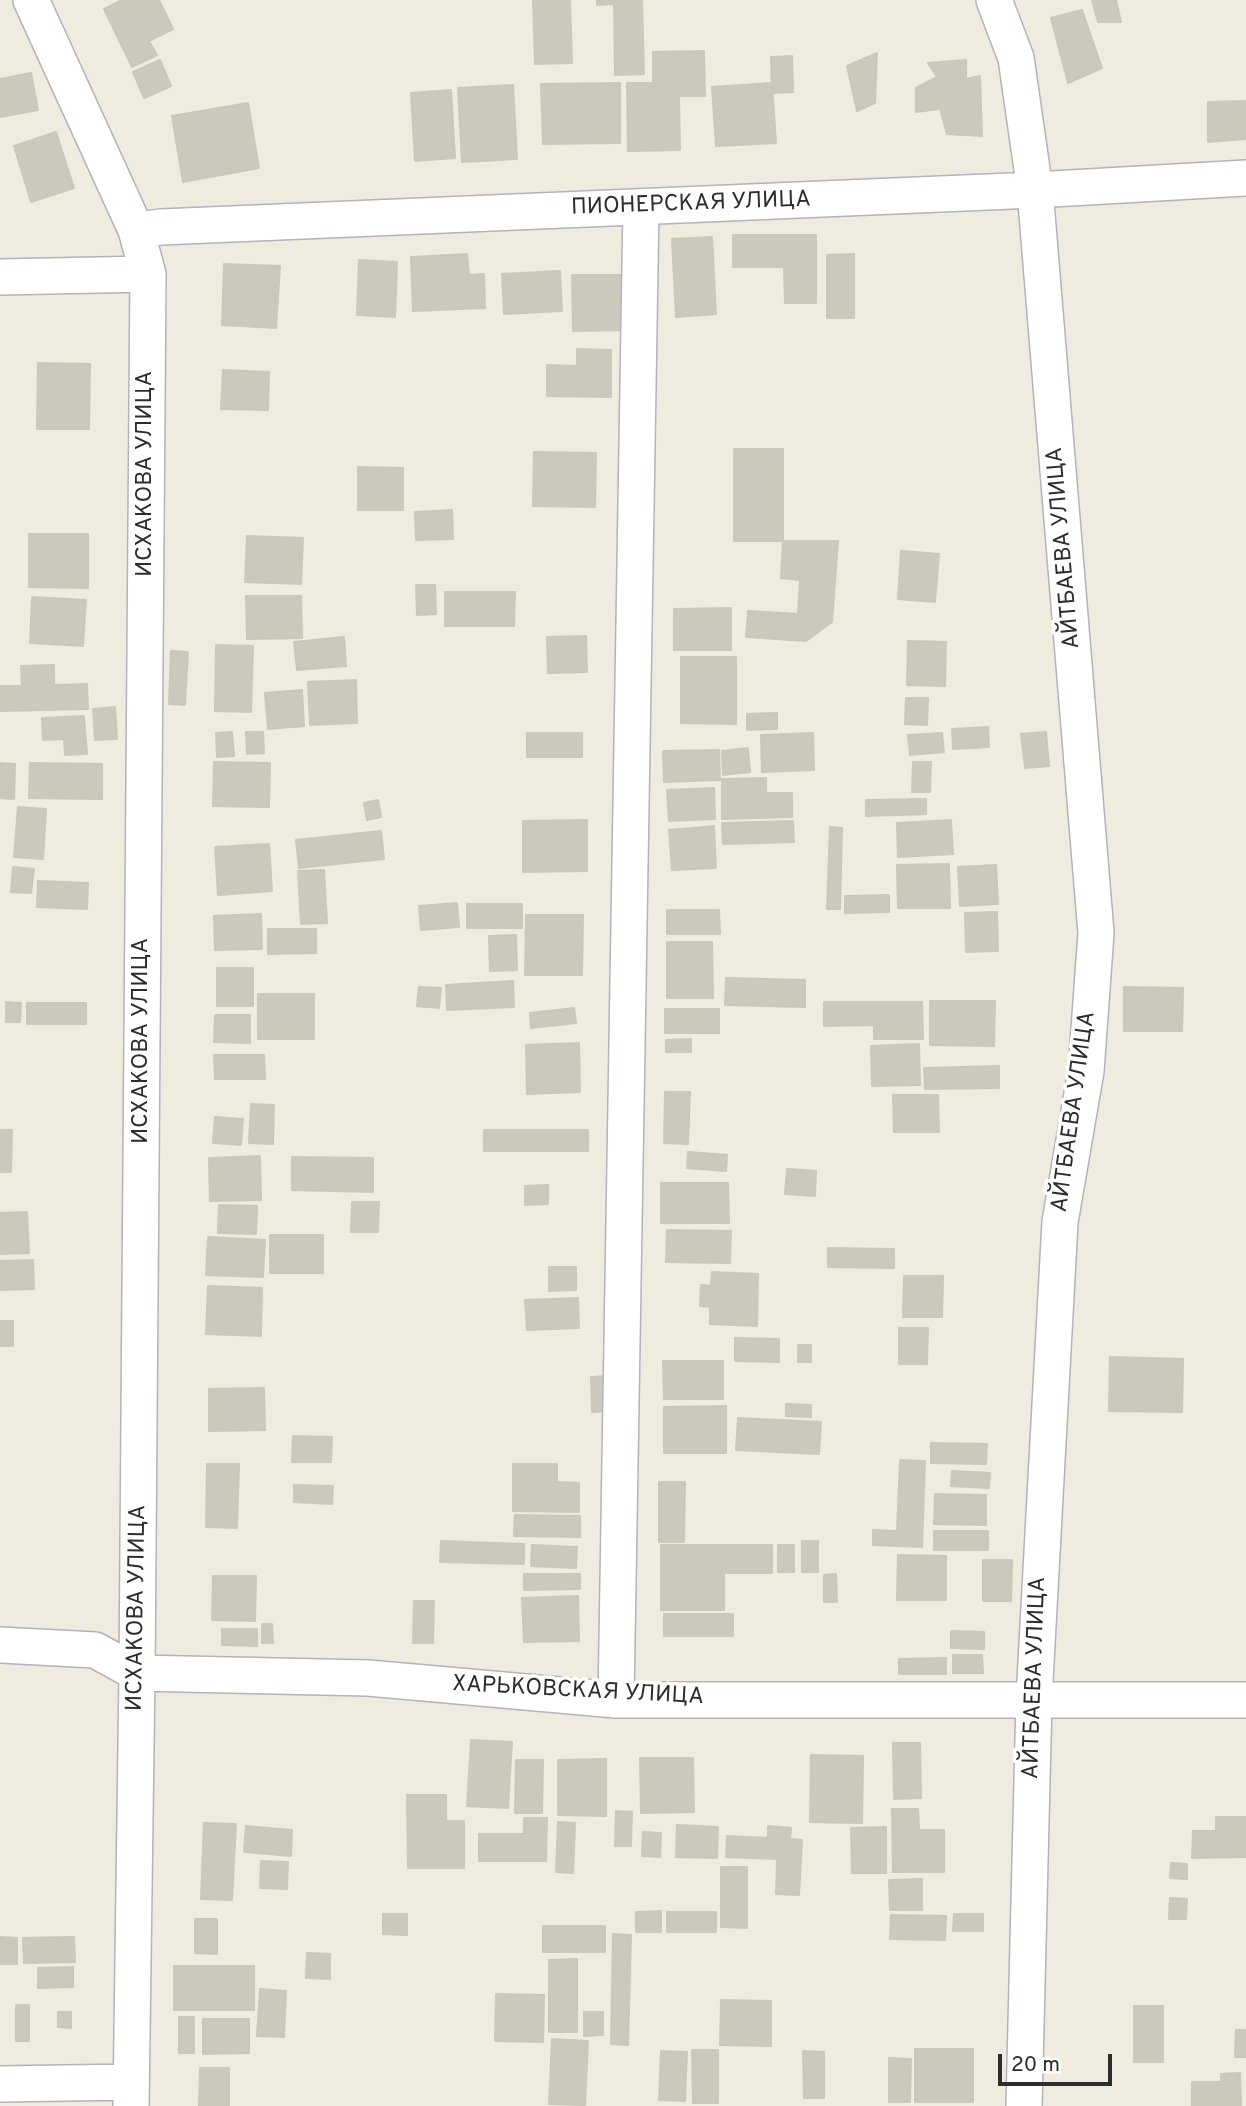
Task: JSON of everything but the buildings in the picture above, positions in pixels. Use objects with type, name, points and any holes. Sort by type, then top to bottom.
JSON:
[{"type":"street","name":"ИСХАКОВА УЛИЦА","points":[[31,0],[136,230],[148,274],[131,2094]]},
{"type":"street","name":"АЙТБАЕВА УЛИЦА","points":[[995,0],[1016,58],[1035,190],[1096,933],[1086,1071],[1059,1222],[1034,1699],[1024,2106]]},
{"type":"street","name":"ПИОНЕРСКАЯ УЛИЦА","points":[[136,230],[1035,190],[1246,178]]},
{"type":"street","points":[[616,1700],[641,207]]},
{"type":"street","points":[[0,277],[148,274]]},
{"type":"street","name":"ХАРЬКОВСКАЯ УЛИЦА","points":[[0,1645],[95,1650],[137,1673],[368,1678],[616,1700],[1246,1700]]},
{"type":"street","points":[[0,2084],[131,2094]]}]
